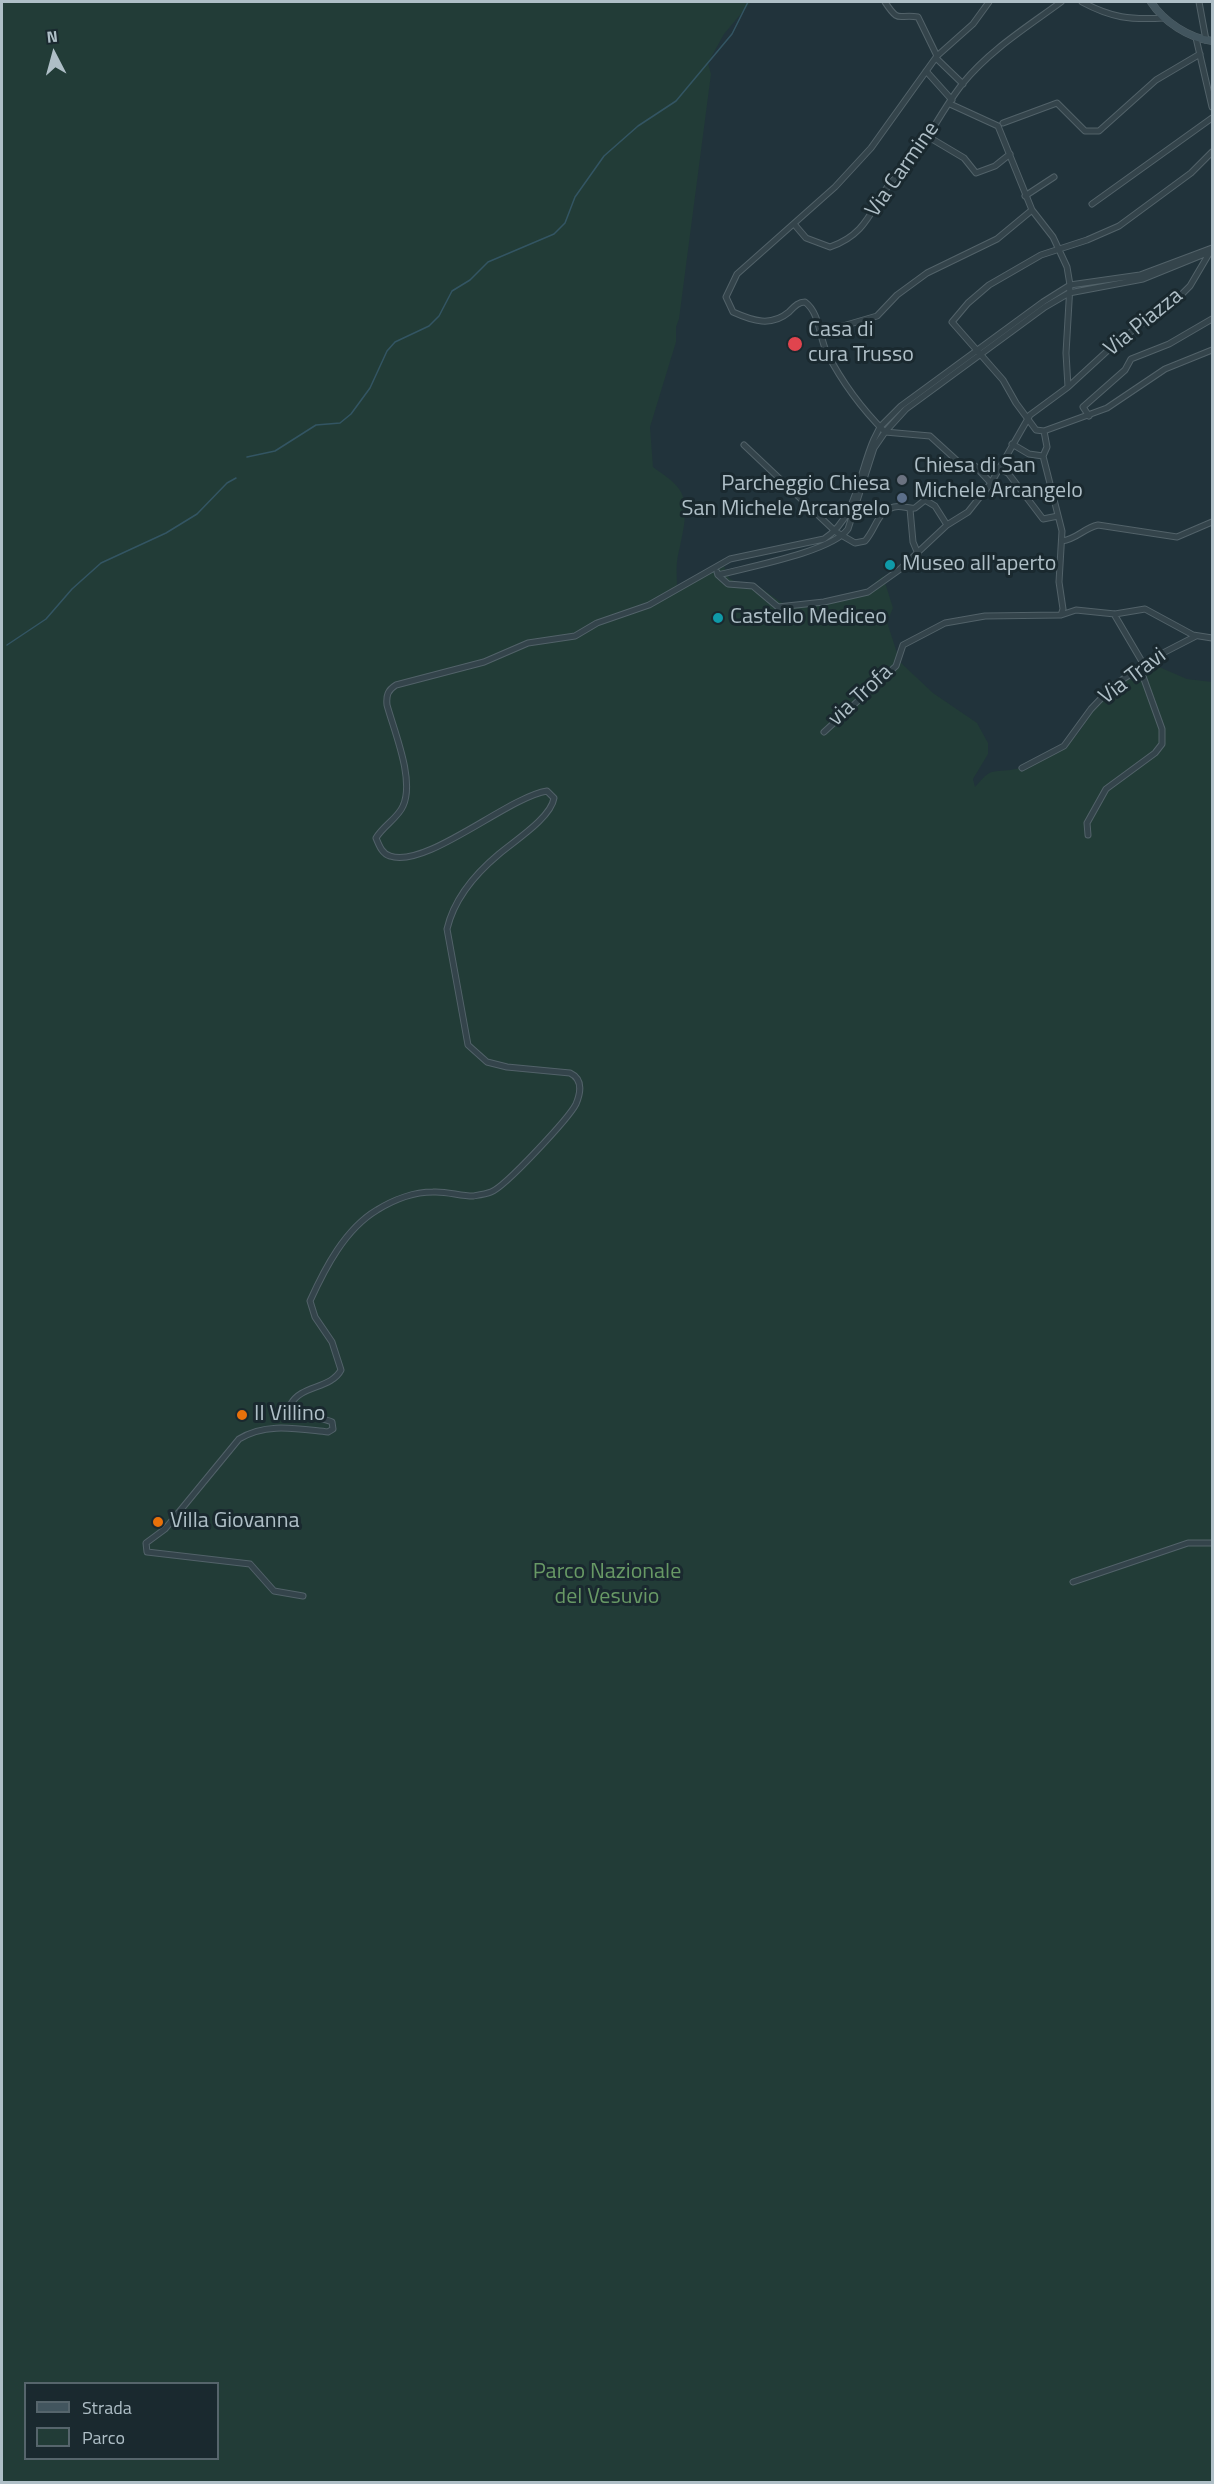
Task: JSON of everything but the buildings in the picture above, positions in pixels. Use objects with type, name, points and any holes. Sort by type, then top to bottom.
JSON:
[{"type":"main road","points":[[1151,2],[1164,18],[1196,38],[1210,42]]},
{"type":"street","points":[[885,2],[896,16],[902,19],[918,17],[937,57],[963,84]]},
{"type":"street","points":[[989,2],[973,24],[937,57],[871,148],[835,187],[737,274],[726,297],[733,312],[766,322],[783,317],[797,304],[806,302],[815,313],[819,333],[827,353],[861,407],[883,430],[930,436],[964,466],[975,466],[991,483]]},
{"type":"street","name":"Via Carmine","points":[[794,224],[810,240],[833,247],[868,221],[886,188],[914,161],[927,136],[963,84],[1005,43],[1061,2]]},
{"type":"street","points":[[1082,2],[1109,15],[1133,19],[1164,18]]},
{"type":"street","points":[[1199,2],[1210,42]]},
{"type":"street","points":[[1196,38],[1212,107]]},
{"type":"street","points":[[1003,123],[1057,103],[1085,131],[1099,131],[1155,80],[1200,54]]},
{"type":"street","points":[[926,71],[951,102],[998,126],[1011,154],[1025,196],[1032,210],[1059,248],[1067,267],[1070,285],[1068,387]]},
{"type":"street","points":[[1092,204],[1212,118]]},
{"type":"street","points":[[927,136],[964,158],[976,172],[994,166],[1011,154]]},
{"type":"street","points":[[1212,152],[1191,173],[1129,219],[1087,240],[1059,248],[984,288],[952,322],[975,352],[1003,380],[1036,430],[1044,431],[1089,416],[1123,399],[1165,369],[1212,350]]},
{"type":"street","points":[[1025,196],[1054,177]]},
{"type":"street","points":[[819,333],[876,316],[897,295],[927,273],[997,239],[1032,210]]},
{"type":"street","points":[[303,1596],[274,1591],[250,1564],[147,1552],[146,1543],[149,1538],[165,1529],[239,1439],[251,1432],[287,1428],[328,1432],[333,1429],[332,1422],[295,1411],[291,1404],[296,1396],[329,1382],[341,1370],[332,1342],[315,1317],[310,1301],[327,1267],[354,1230],[375,1211],[416,1194],[432,1191],[474,1196],[492,1192],[505,1183],[550,1137],[576,1104],[580,1084],[577,1076],[570,1072],[507,1067],[487,1062],[468,1045],[447,929],[451,911],[483,868],[551,808],[554,798],[547,791],[525,798],[477,826],[416,854],[390,856],[383,852],[376,838],[403,808],[406,798],[404,760],[387,705],[386,696],[390,689],[396,684],[484,662],[528,643],[565,638],[585,632],[597,623],[649,605],[742,555],[824,539],[836,532],[847,515],[870,447],[902,406],[1042,302],[1070,285],[1140,275],[1212,250]]},
{"type":"street","points":[[718,574],[785,558],[825,545],[843,536],[848,529],[874,448],[883,430],[906,409],[1046,307],[1069,293],[1143,279],[1212,250]]},
{"type":"street","name":"Via Piazza","points":[[1027,419],[1068,387],[1117,342],[1179,297],[1190,286],[1212,250]]},
{"type":"street","points":[[1089,416],[1083,407],[1125,370],[1131,359],[1170,344],[1212,319]]},
{"type":"street","points":[[717,567],[718,574],[728,584],[753,586],[774,606],[785,607],[868,592],[918,554],[947,525],[968,512],[991,483],[1027,419]]},
{"type":"street","points":[[1044,431],[1047,447],[1043,456],[1062,541],[1059,562],[1063,609],[1061,615]]},
{"type":"street","points":[[1012,444],[1029,454],[1043,456]]},
{"type":"street","points":[[744,445],[836,532],[860,543],[869,536],[884,512],[895,507],[915,508],[920,501],[930,502],[947,525]]},
{"type":"street","points":[[998,468],[1008,473],[1043,519],[1058,516]]},
{"type":"street","points":[[910,509],[913,542],[918,554]]},
{"type":"street","points":[[1062,541],[1074,538],[1090,526],[1098,525],[1177,537],[1212,522]]},
{"type":"street","name":"via Trofa","points":[[824,732],[896,666],[903,645],[945,623],[985,616],[1061,615],[1076,610],[1114,614],[1144,609],[1196,636]]},
{"type":"street","points":[[1088,835],[1087,823],[1106,789],[1155,753],[1162,744],[1162,729],[1142,667],[1114,614]]},
{"type":"street","points":[[1196,636],[1212,638]]},
{"type":"street","name":"Via Travi","points":[[1022,768],[1064,746],[1107,692],[1142,667],[1196,636]]},
{"type":"street","points":[[1073,1582],[1188,1543],[1212,1543]]},
{"type":"green space","name":"Parco Nazionale del Vesuvio","points":[[2,2],[751,2],[724,34],[708,63],[711,74],[679,319],[676,327],[676,342],[650,427],[653,467],[675,484],[684,500],[685,517],[677,562],[677,586],[722,561],[729,578],[739,584],[754,583],[785,605],[829,600],[865,591],[883,576],[893,608],[887,622],[900,662],[933,693],[977,723],[988,743],[988,754],[973,779],[975,787],[989,773],[1025,766],[1048,756],[1070,741],[1084,724],[1086,714],[1107,688],[1145,661],[1187,679],[1212,682],[1212,2482],[2,2482]]},
{"type":"waterway","points":[[247,457],[275,451],[316,425],[340,423],[351,414],[370,388],[387,351],[395,342],[429,326],[439,316],[452,291],[470,280],[488,262],[554,234],[565,223],[575,197],[604,156],[638,126],[676,101],[732,34],[748,2]]},
{"type":"waterway","points":[[7,645],[46,619],[72,589],[101,563],[166,533],[197,514],[227,483],[236,478]]},
{"type":"place","name":"Casa di cura Trusso","points":[[795,344]]},
{"type":"place","name":"Chiesa di San Michele Arcangelo","points":[[902,480]]},
{"type":"place","name":"Parcheggio Chiesa San Michele Arcangelo","points":[[902,498]]},
{"type":"place","name":"Museo all'aperto","points":[[890,565]]},
{"type":"place","name":"Castello Mediceo","points":[[718,618]]},
{"type":"place","name":"Il Villino","points":[[242,1415]]},
{"type":"place","name":"Villa Giovanna","points":[[158,1522]]}]
